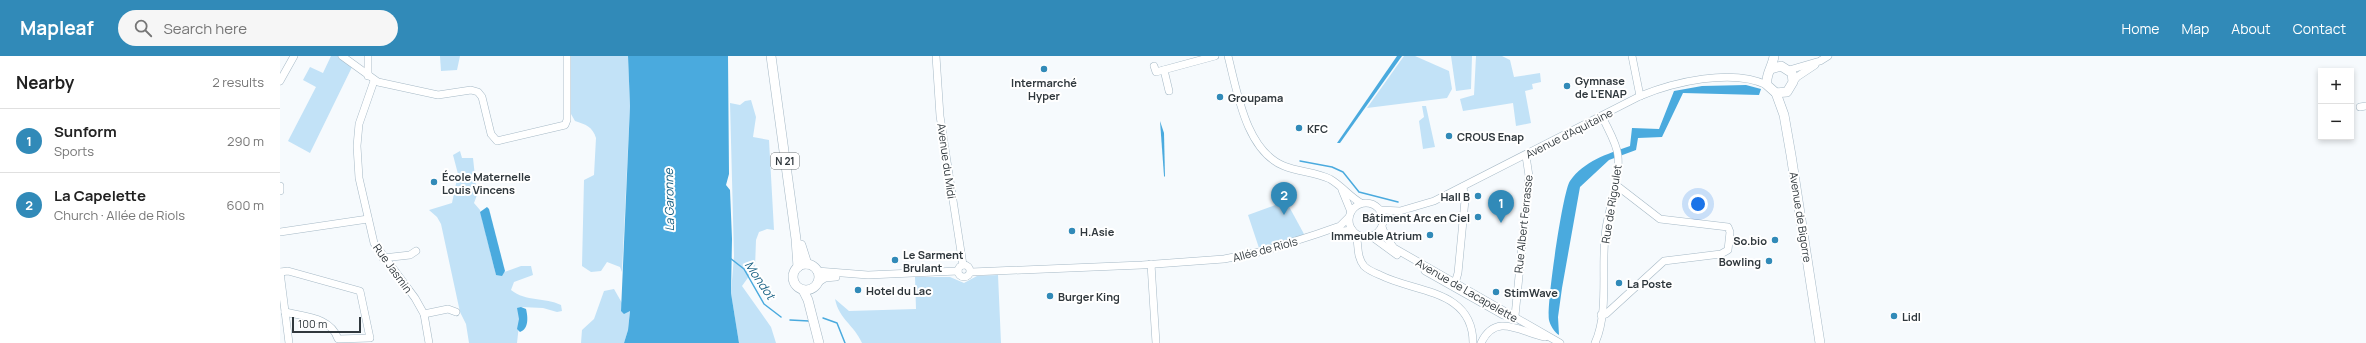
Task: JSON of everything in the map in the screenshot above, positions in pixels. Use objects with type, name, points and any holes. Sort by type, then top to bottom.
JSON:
[{"type":"main road","name":"N 21","points":[[772,56],[792,197],[800,243],[807,264]]},
{"type":"main road","name":"N 21","points":[[772,56],[796,239],[798,267]]},
{"type":"main road","points":[[1774,56],[1771,69],[1766,78],[1767,85],[1776,93],[1787,92],[1794,82],[1778,56]]},
{"type":"main road","points":[[1771,69],[1776,67],[1787,69]]},
{"type":"main road","name":"Avenue de Bigorre","points":[[1784,115],[1787,92]]},
{"type":"main road","name":"Avenue de Bigorre","points":[[1776,93],[1784,115],[1823,343]]},
{"type":"main road","points":[[819,343],[808,300],[803,290],[797,287],[793,281],[793,274],[798,267],[807,264],[817,271],[815,286],[822,343]]},
{"type":"main road","points":[[803,290],[815,286]]},
{"type":"main road","name":"Avenue de Bigorre","points":[[1818,319],[1819,343]]},
{"type":"street","points":[[280,81],[294,56]]},
{"type":"street","points":[[342,56],[371,78],[438,95],[475,90],[482,97],[491,134],[497,141],[560,127],[567,122],[567,56]]},
{"type":"street","name":"Rue Jasmin","points":[[368,56],[371,78],[362,114],[357,146],[358,170],[368,219],[374,243],[384,258],[394,269],[424,314],[429,343]]},
{"type":"street","name":"Avenue du Midi","points":[[936,56],[940,116],[963,265]]},
{"type":"street","points":[[1154,66],[1156,72],[1215,56]]},
{"type":"street","points":[[1228,56],[1248,125],[1260,148],[1271,160],[1306,173],[1325,177],[1361,204],[1372,204],[1380,210],[1382,225],[1362,245],[1359,258]]},
{"type":"street","points":[[1632,56],[1640,96]]},
{"type":"street","points":[[1794,82],[1797,77],[1828,56]]},
{"type":"street","points":[[1787,69],[1820,61]]},
{"type":"street","points":[[1748,78],[1760,76],[1771,69]]},
{"type":"street","points":[[1164,70],[1169,91]]},
{"type":"street","name":"Avenue d'Aquitaine","points":[[1380,210],[1400,211],[1434,201],[1526,156],[1640,96],[1660,88],[1691,81],[1748,78],[1767,85]]},
{"type":"street","name":"Rue de Rigoulet","points":[[1595,343],[1601,315],[1606,227],[1616,185],[1618,158],[1616,148],[1602,116]]},
{"type":"street","name":"Rue Albert Ferrasse","points":[[1515,316],[1529,176],[1526,156]]},
{"type":"street","points":[[1601,315],[1606,314],[1664,261],[1721,254],[1728,250],[1730,245],[1728,227],[1660,219],[1616,185]]},
{"type":"street","points":[[280,186],[280,191]]},
{"type":"street","points":[[1455,283],[1458,273],[1464,215],[1465,200],[1463,187]]},
{"type":"street","points":[[1341,188],[1350,215],[1359,258],[1366,268],[1384,277],[1432,291],[1452,302],[1466,318],[1471,329],[1473,343]]},
{"type":"street","points":[[1350,215],[1361,204]]},
{"type":"street","name":"Avenue d'Aquitaine","points":[[1382,225],[1400,211]]},
{"type":"street","name":"Allée de Riols","points":[[1150,264],[1244,256],[1335,228],[1345,223],[1350,215]]},
{"type":"street","points":[[280,232],[368,219]]},
{"type":"street","name":"Avenue de Lacapelette","points":[[1382,225],[1394,248],[1560,343]]},
{"type":"street","name":"Allée de Riols","points":[[971,272],[1150,264],[1208,263],[1238,259],[1341,230],[1354,232]]},
{"type":"street","points":[[1354,232],[1369,237]]},
{"type":"street","name":"Avenue de Lacapelette","points":[[1369,237],[1455,289],[1554,343]]},
{"type":"street","points":[[384,258],[410,255],[416,251]]},
{"type":"street","points":[[394,269],[401,256]]},
{"type":"street","points":[[1150,264],[1156,343]]},
{"type":"street","points":[[815,286],[825,278],[958,271],[963,265],[968,266],[971,272],[967,277],[963,277],[958,271]]},
{"type":"street","points":[[285,312],[328,323],[336,331],[338,341],[370,338],[361,292],[288,271],[280,272],[285,312],[289,343]]},
{"type":"street","points":[[817,271],[868,275]]},
{"type":"street","points":[[1816,304],[1814,313],[1819,343]]},
{"type":"street","points":[[424,314],[448,308],[456,312]]},
{"type":"street","points":[[1481,343],[1491,330],[1506,326],[1545,337]]},
{"type":"street","name":"Rue Jasmin","points":[[424,343],[423,333],[426,327]]},
{"type":"street","points":[[1598,343],[1599,330]]},
{"type":"shaded area","points":[[331,56],[338,56],[352,67],[310,153],[288,141],[316,87],[303,80],[310,67],[323,73]]},
{"type":"shaded area","points":[[440,56],[460,56],[457,70],[441,71]]},
{"type":"shaded area","points":[[571,56],[628,56],[630,106],[622,272],[620,267],[607,262],[601,271],[591,272],[582,266],[584,180],[594,175],[596,138],[591,129],[575,121],[571,114]]},
{"type":"shaded area","points":[[1404,56],[1415,56],[1449,71],[1452,89],[1447,98],[1367,108]]},
{"type":"shaded area","points":[[1451,56],[1472,56],[1471,89],[1456,91]]},
{"type":"shaded area","points":[[1476,56],[1502,56],[1510,60],[1514,77],[1540,73],[1541,82],[1532,84],[1533,89],[1525,91],[1531,123],[1516,126],[1513,103],[1463,111],[1460,99],[1474,95]]},
{"type":"shaded area","points":[[751,100],[756,117],[753,137],[769,140],[774,230],[767,229],[759,232],[756,240],[755,268],[742,286],[771,327],[776,343],[739,343],[731,293],[734,256],[730,103],[740,105],[745,101]]},
{"type":"shaded area","points":[[1422,106],[1426,106],[1435,147],[1423,149],[1419,121],[1424,117]]},
{"type":"shaded area","points":[[460,151],[462,158],[473,158],[477,195],[474,203],[480,210],[496,275],[521,266],[531,266],[533,275],[514,282],[511,290],[517,294],[529,298],[549,301],[561,305],[562,311],[557,312],[543,308],[521,307],[517,343],[469,343],[466,324],[460,312],[441,224],[437,217],[429,210],[452,203],[458,174],[453,155]]},
{"type":"shaded area","points":[[1286,201],[1304,234],[1302,236],[1259,248],[1248,215]]},
{"type":"shaded area","points":[[998,275],[1001,343],[862,343],[855,331],[843,317],[835,299],[849,311],[916,309],[915,277],[950,277],[964,283],[977,276]]},
{"type":"shaded area","points":[[614,289],[622,303],[621,311],[630,310],[628,330],[624,343],[581,343],[582,330],[594,319],[604,291]]},
{"type":"water","name":"La Garonne","points":[[628,56],[728,56],[729,174],[726,185],[730,190],[732,239],[731,293],[739,343],[624,343],[628,330],[630,311],[624,314],[621,311],[630,106]]},
{"type":"water","points":[[1397,56],[1402,56],[1340,143],[1337,143]]},
{"type":"water","points":[[1746,85],[1761,89],[1759,95],[1683,93],[1662,137],[1638,138],[1636,150],[1609,160],[1580,187],[1562,288],[1558,317],[1559,335],[1557,334],[1549,320],[1550,294],[1559,225],[1570,181],[1589,163],[1605,155],[1630,146],[1632,128],[1659,129],[1674,91],[1702,86]]},
{"type":"water","points":[[1160,121],[1164,133],[1165,177],[1164,176]]},
{"type":"water","points":[[487,207],[489,209],[505,271],[502,276],[496,275],[480,212]]},
{"type":"water","points":[[521,307],[526,309],[527,319],[525,328],[520,332],[517,329],[519,319],[517,308]]},
{"type":"waterway","points":[[1300,161],[1332,167],[1343,172],[1359,192],[1398,202]]},
{"type":"waterway","name":"Mondot","points":[[730,258],[744,269],[764,304],[781,317]]},
{"type":"waterway","name":"Mondot","points":[[823,318],[837,323],[845,343]]},
{"type":"waterway","points":[[790,320],[809,321]]},
{"type":"place","name":"Intermarché Hyper","points":[[1044,69]]},
{"type":"place","name":"Gymnase de L'ENAP","points":[[1567,86]]},
{"type":"place","name":"Groupama","points":[[1220,97]]},
{"type":"place","name":"KFC","points":[[1299,128]]},
{"type":"place","name":"CROUS Enap","points":[[1449,136]]},
{"type":"place","name":"École Maternelle Louis Vincens","points":[[434,182]]},
{"type":"place","name":"Hall B","points":[[1478,196]]},
{"type":"place","name":"La Capelette","points":[[1284,215]]},
{"type":"place","name":"Bâtiment Arc en Ciel","points":[[1478,217]]},
{"type":"place","name":"Sunform","points":[[1501,223]]},
{"type":"place","name":"H.Asie","points":[[1072,231]]},
{"type":"place","name":"Immeuble Atrium","points":[[1430,235]]},
{"type":"place","name":"So.bio","points":[[1775,240]]},
{"type":"place","name":"Le Sarment Brulant","points":[[895,260]]},
{"type":"place","name":"Bowling","points":[[1769,261]]},
{"type":"place","name":"La Poste","points":[[1619,283]]},
{"type":"place","name":"Hotel du Lac","points":[[858,290]]},
{"type":"place","name":"StimWave","points":[[1496,292]]},
{"type":"place","name":"Burger King","points":[[1050,296]]},
{"type":"place","name":"Lidl","points":[[1894,316]]}]
